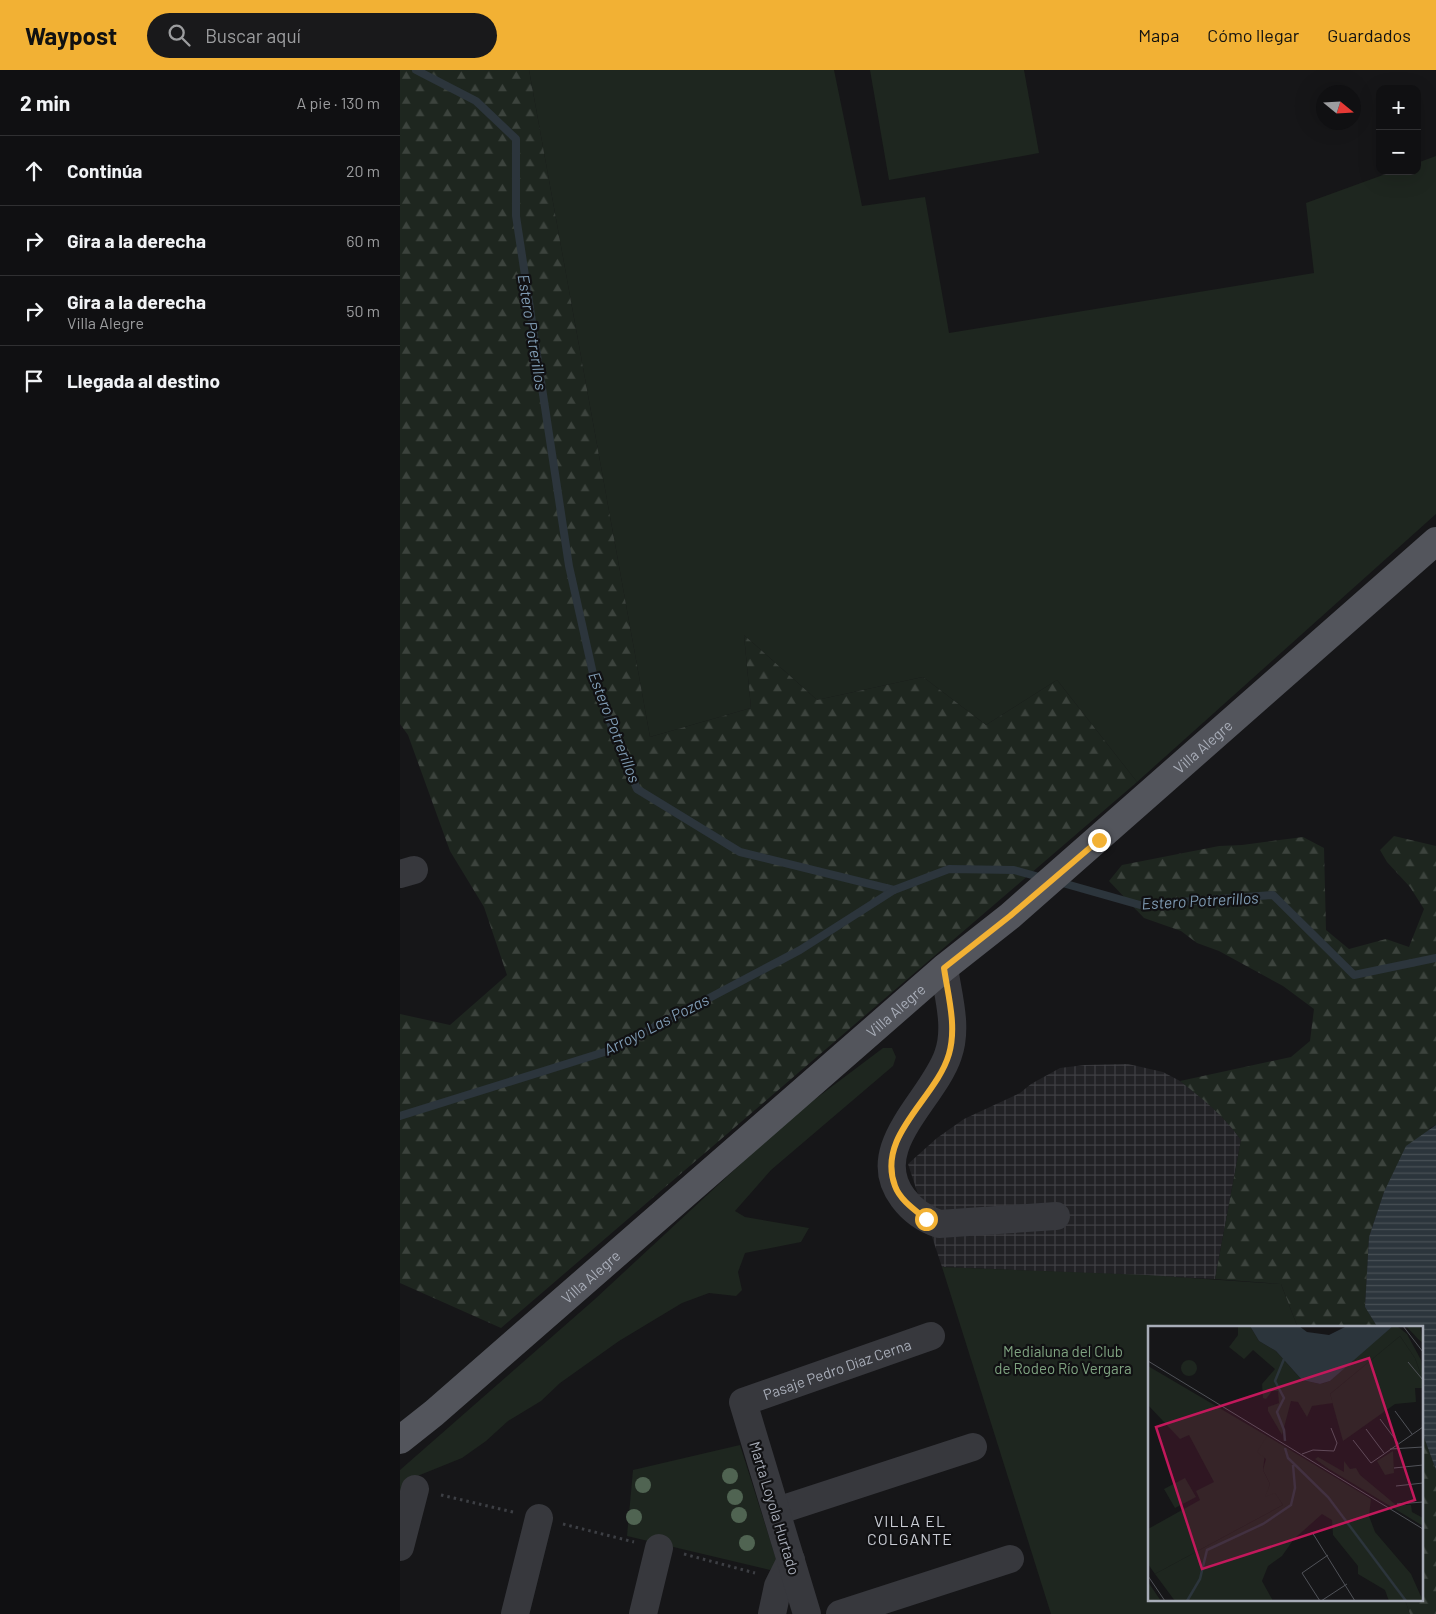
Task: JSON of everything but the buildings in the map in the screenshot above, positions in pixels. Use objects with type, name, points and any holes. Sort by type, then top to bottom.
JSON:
[{"type":"main road","name":"Villa Alegre","points":[[400,1440],[434,1413],[944,968],[1010,916],[1099,840],[1436,541]]},
{"type":"street","points":[[944,968],[953,1025],[949,1054],[938,1079],[910,1117],[895,1143],[891,1167],[895,1188],[907,1203],[926,1219],[939,1224],[1056,1216]]},
{"type":"street","name":"Pasaje Pedro Díaz Cerna","points":[[743,1402],[932,1336]]},
{"type":"street","name":"Marta Loyola Hurtado","points":[[743,1402],[777,1512],[786,1570],[807,1614]]},
{"type":"street","points":[[777,1512],[973,1447]]},
{"type":"street","points":[[400,1547],[415,1489]]},
{"type":"street","points":[[516,1614],[538,1518]]},
{"type":"street","points":[[643,1614],[659,1548]]},
{"type":"street","points":[[840,1614],[1010,1559]]},
{"type":"street","points":[[772,1614],[786,1570]]},
{"type":"path","points":[[415,1489],[659,1548],[786,1570]]},
{"type":"shaded area","points":[[1128,1064],[1163,1072],[1180,1081],[1207,1102],[1230,1125],[1241,1140],[1215,1279],[942,1267],[908,1164],[937,1138],[964,1119],[1020,1093],[1031,1084],[1060,1068],[1085,1065]]},
{"type":"shaded area","points":[[1436,1125],[1436,1470],[1424,1437],[1424,1326],[1377,1326],[1365,1307],[1369,1237],[1384,1192],[1406,1146]]},
{"type":"green space","points":[[400,70],[529,70],[650,737],[751,708],[744,635],[817,700],[923,677],[986,725],[1057,680],[1137,782],[501,1328],[400,1283],[400,1014],[450,1025],[507,975],[484,907],[450,851],[408,735],[400,724]]},
{"type":"green space","points":[[529,70],[834,70],[862,206],[925,197],[949,333],[1314,273],[1306,203],[1383,175],[1421,175],[1421,162],[1436,156],[1436,514],[1137,782],[1057,680],[986,725],[923,677],[817,700],[744,635],[751,708],[650,737]]},
{"type":"green space","points":[[870,70],[1024,70],[1039,153],[889,180]]},
{"type":"green space","points":[[1394,836],[1436,846],[1436,1125],[1430,1128],[1384,1192],[1369,1237],[1365,1307],[1377,1326],[1297,1326],[1281,1284],[1215,1279],[1241,1140],[1205,1101],[1180,1081],[1291,1057],[1310,1041],[1314,1009],[1283,986],[1219,951],[1197,943],[1181,931],[1144,918],[1109,881],[1122,865],[1219,846],[1303,837],[1324,848],[1326,930],[1349,949],[1386,939],[1409,947],[1424,909],[1410,887],[1387,862],[1380,850]]},
{"type":"green space","points":[[883,1048],[892,1048],[896,1057],[893,1066],[771,1170],[735,1211],[745,1217],[809,1228],[801,1242],[745,1253],[738,1272],[742,1290],[736,1296],[709,1293],[682,1303],[619,1341],[560,1383],[541,1401],[508,1421],[486,1441],[462,1458],[405,1481],[400,1500],[400,1470],[595,1299],[790,1118]]},
{"type":"green space","name":"Medialuna del Club de Rodeo Río Vergara","points":[[942,1267],[1147,1275],[1281,1284],[1297,1326],[1148,1326],[1148,1602],[1406,1602],[1410,1614],[1051,1614]]},
{"type":"green space","points":[[1424,1437],[1436,1470],[1436,1614],[1410,1614],[1406,1602],[1424,1602]]},
{"type":"green space","points":[[740,1445],[777,1562],[770,1570],[627,1536],[633,1470]]},
{"type":"waterway","name":"Estero Potrerillos","points":[[416,70],[476,101],[516,139],[516,216],[569,566],[596,687],[637,789],[740,852],[894,890],[949,869],[1014,870],[1043,878]]},
{"type":"waterway","name":"Estero Potrerillos","points":[[1059,882],[1140,905],[1273,895],[1354,975],[1436,958]]},
{"type":"waterway","name":"Arroyo Las Pozas","points":[[400,1116],[611,1050],[800,950],[894,890]]},
{"type":"district","name":"VILLA EL COLGANTE","points":[[910,1529]]},
{"type":"route","points":[[926,1219],[907,1203],[895,1188],[891,1167],[895,1143],[924,1096],[938,1079],[949,1054],[953,1025],[944,968],[1010,916],[1099,840]]}]
